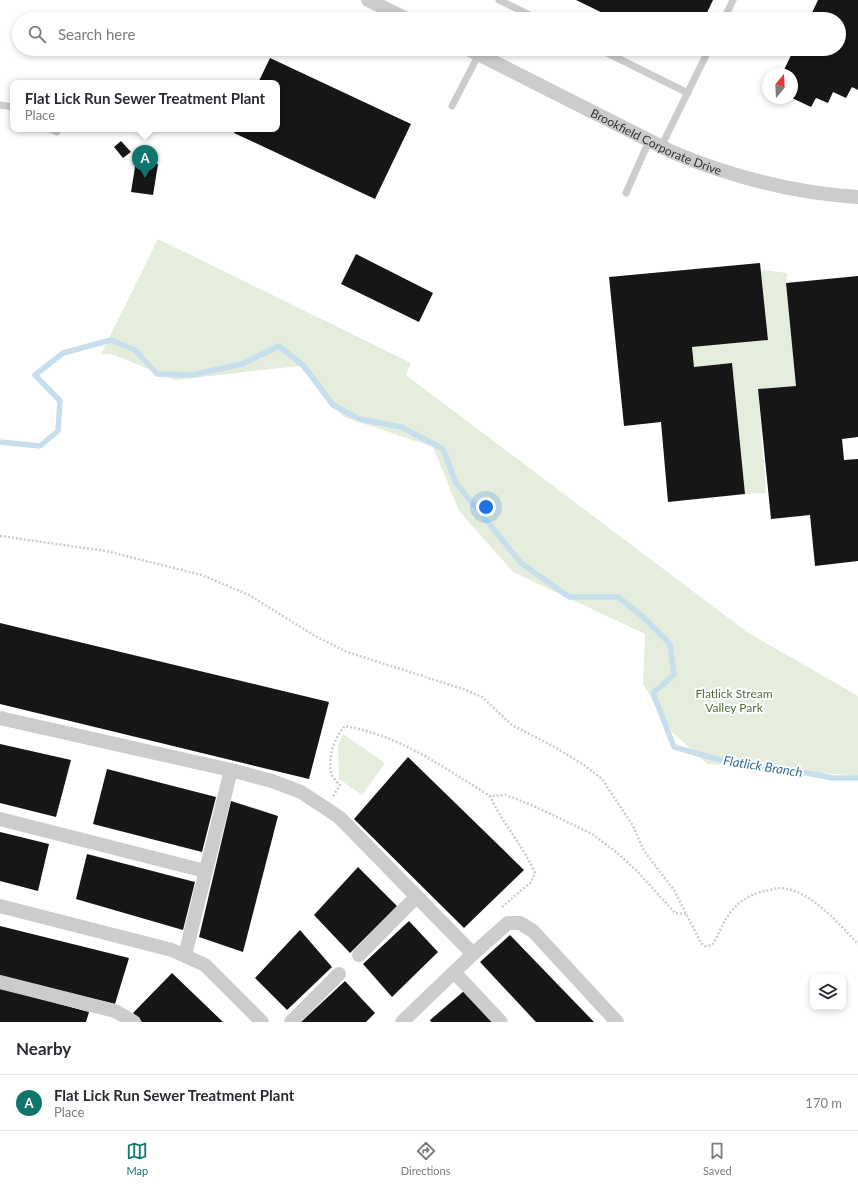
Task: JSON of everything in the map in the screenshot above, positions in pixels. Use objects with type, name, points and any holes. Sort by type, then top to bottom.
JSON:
[{"type":"street","points":[[368,0],[393,12]]},
{"type":"street","name":"Brookfield Corporate Drive","points":[[481,56],[655,144],[702,164],[766,185],[798,191],[858,197]]},
{"type":"street","points":[[0,718],[232,770],[272,781],[301,792],[339,817],[473,954]]},
{"type":"street","points":[[185,955],[205,871],[232,770]]},
{"type":"street","points":[[0,819],[205,871]]},
{"type":"street","points":[[359,955],[416,896]]},
{"type":"street","points":[[0,906],[172,950],[185,955],[205,965],[262,1022]]},
{"type":"street","points":[[402,1022],[473,954],[508,923],[520,923],[533,931],[617,1022]]},
{"type":"street","points":[[454,972],[501,1022]]},
{"type":"street","points":[[291,1022],[338,974]]},
{"type":"street","points":[[0,982],[114,1011],[134,1022]]},
{"type":"lane","points":[[499,0],[524,12]]},
{"type":"lane","points":[[727,12],[733,0]]},
{"type":"lane","points":[[452,106],[471,56]]},
{"type":"lane","points":[[612,56],[688,93]]},
{"type":"lane","points":[[626,193],[688,93],[706,56]]},
{"type":"lane","points":[[0,105],[10,107]]},
{"type":"path","points":[[0,536],[106,551],[202,575],[249,595],[315,636],[347,652],[463,689],[482,697],[512,725],[560,750],[584,765],[602,779],[634,826],[644,851],[674,890],[701,943],[705,946],[712,945],[730,913],[741,902],[757,892],[780,888],[795,892],[809,899],[826,911],[858,944]]},
{"type":"path","points":[[325,808],[340,785],[331,774],[330,756],[338,732],[344,726],[380,734],[408,745],[490,796],[497,811],[524,851],[535,873],[530,882],[497,912]]},
{"type":"path","points":[[490,796],[506,795],[534,806],[592,834],[615,851],[636,870],[675,913],[686,914]]},
{"type":"green space","name":"Flatlick Stream Valley Park","points":[[158,239],[411,363],[406,375],[747,632],[858,696],[858,776],[707,764],[671,731],[643,684],[645,634],[513,572],[459,511],[433,447],[344,417],[299,366],[175,380],[112,354],[101,354]]},
{"type":"green space","points":[[761,270],[787,273],[786,283],[796,386],[758,389],[766,493],[745,494],[732,363],[694,367],[692,347],[768,339]]},
{"type":"green space","points":[[343,734],[385,763],[362,795],[339,779],[338,746]]},
{"type":"building","points":[[576,0],[713,0],[707,12],[601,12]]},
{"type":"building","points":[[818,0],[858,0],[858,90],[852,87],[846,98],[833,92],[828,103],[816,98],[811,107],[798,101],[798,68],[785,68],[791,56],[846,56],[846,12],[812,12]]},
{"type":"building","points":[[270,58],[411,124],[375,199],[234,133],[280,132],[280,80],[259,80]]},
{"type":"building","points":[[121,141],[131,152],[123,158],[114,147]]},
{"type":"building","points":[[136,161],[158,164],[153,195],[131,192]]},
{"type":"building","points":[[356,254],[433,293],[419,322],[341,284]]},
{"type":"building","points":[[760,263],[768,340],[692,347],[694,367],[732,363],[745,494],[668,502],[661,422],[624,426],[609,277]]},
{"type":"building","points":[[858,276],[858,437],[842,439],[844,460],[858,459],[858,561],[815,566],[810,515],[771,519],[758,389],[796,386],[786,283]]},
{"type":"building","points":[[0,623],[329,702],[309,779],[0,704]]},
{"type":"building","points":[[0,744],[71,760],[56,817],[0,803]]},
{"type":"building","points":[[408,757],[524,870],[464,928],[354,819]]},
{"type":"building","points":[[107,769],[216,797],[202,852],[93,824]]},
{"type":"building","points":[[231,801],[278,816],[243,952],[199,937]]},
{"type":"building","points":[[0,832],[49,844],[38,891],[0,881]]},
{"type":"building","points":[[87,854],[195,882],[183,930],[76,899]]},
{"type":"building","points":[[358,867],[397,906],[350,953],[314,915]]},
{"type":"building","points":[[409,921],[438,952],[392,997],[363,964]]},
{"type":"building","points":[[0,926],[129,958],[115,1004],[0,977]]},
{"type":"building","points":[[300,930],[332,967],[287,1010],[255,978]]},
{"type":"building","points":[[510,935],[594,1022],[536,1022],[480,962]]},
{"type":"building","points":[[172,973],[223,1022],[142,1022],[133,1013]]},
{"type":"building","points":[[345,981],[375,1013],[366,1022],[301,1022]]},
{"type":"building","points":[[0,988],[89,1012],[86,1022],[0,1022]]},
{"type":"building","points":[[464,991],[493,1022],[431,1022],[430,1020]]},
{"type":"waterway","name":"Flatlick Branch","points":[[0,442],[40,446],[58,431],[60,401],[35,375],[63,353],[111,340],[135,350],[157,374],[192,375],[242,364],[279,346],[304,366],[333,405],[359,419],[401,427],[443,449],[456,483],[521,563],[569,597],[618,597],[642,616],[670,644],[674,675],[653,693],[674,747],[734,764],[775,767],[833,778],[858,778]]},
{"type":"place","name":"Flat Lick Run Sewer Treatment Plant","points":[[145,178]]}]
